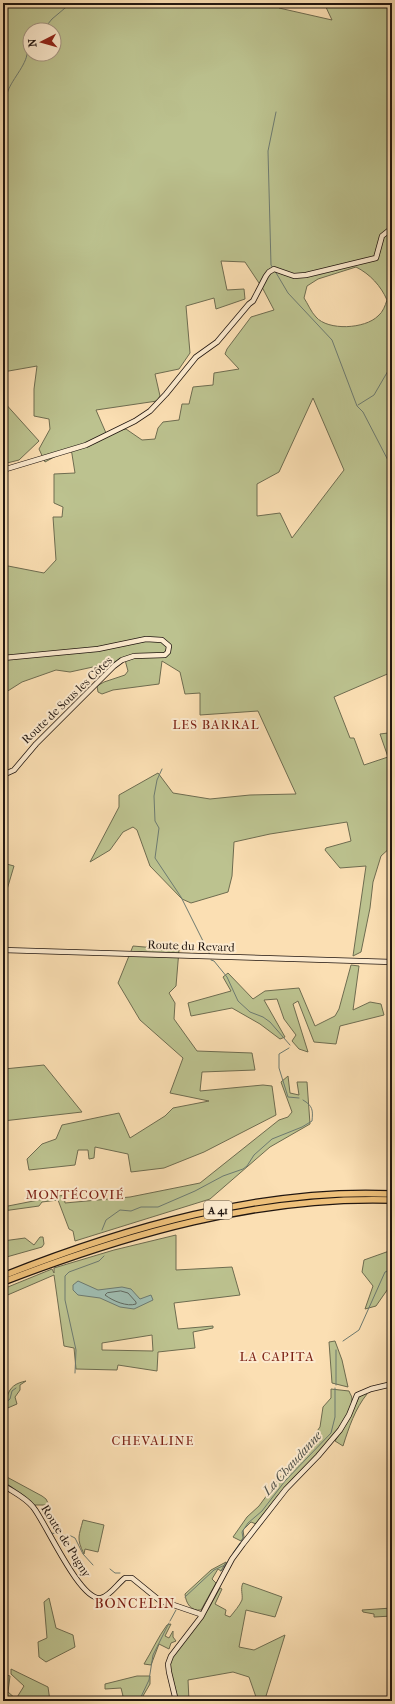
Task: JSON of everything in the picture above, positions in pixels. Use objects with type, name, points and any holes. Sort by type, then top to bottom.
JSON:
[{"type":"highway","name":"A 41","points":[[3,1276],[113,1236],[202,1214],[304,1197],[348,1194],[392,1194]]},
{"type":"highway","name":"A 41","points":[[3,1282],[100,1247],[156,1231],[199,1221],[251,1211],[306,1203],[347,1200],[392,1200]]},
{"type":"street","points":[[3,470],[86,445],[135,421],[150,411],[196,357],[217,342],[253,301],[269,272],[274,269],[294,276],[306,275],[376,258],[382,236],[392,228]]},
{"type":"street","name":"Route de Sous les Côtes","points":[[3,658],[98,649],[146,639],[162,640],[169,646],[168,652],[165,655],[134,656],[122,660],[114,666],[36,744],[14,770],[3,775]]},
{"type":"street","name":"Route du Revard","points":[[3,950],[392,963]]},
{"type":"street","points":[[176,1701],[169,1672],[169,1662],[175,1651],[196,1623],[198,1615],[205,1610],[234,1556],[286,1489],[318,1456],[340,1430],[349,1416],[357,1395],[371,1389],[392,1384]]},
{"type":"street","name":"Route de Pugny","points":[[3,1485],[24,1499],[34,1508],[57,1550],[80,1583],[92,1595],[97,1598],[103,1597],[121,1581],[128,1577],[136,1581],[158,1600],[198,1615]]},
{"type":"green space","points":[[3,3],[275,3],[279,8],[332,20],[324,3],[392,3],[392,672],[334,697],[350,738],[354,738],[364,765],[388,757],[380,734],[388,733],[392,743],[392,846],[381,856],[373,882],[370,908],[361,952],[353,956],[366,866],[340,868],[325,850],[326,848],[351,841],[347,822],[270,834],[234,842],[232,876],[228,892],[191,903],[182,899],[150,866],[137,830],[133,827],[123,832],[110,850],[90,862],[119,807],[119,795],[158,773],[173,793],[210,799],[250,795],[296,794],[258,711],[200,715],[200,693],[185,694],[180,672],[162,661],[159,684],[113,690],[102,694],[98,692],[97,686],[125,675],[128,671],[125,660],[70,672],[56,670],[22,682],[3,694],[3,565],[44,573],[56,560],[53,517],[62,517],[63,507],[54,503],[54,474],[75,473],[71,448],[45,462],[39,449],[50,429],[49,419],[34,416],[34,389],[37,366],[3,372]],"holes":[[[221,261],[245,262],[263,289],[274,310],[251,317],[227,349],[225,354],[239,369],[214,373],[213,385],[193,387],[189,404],[182,404],[179,420],[163,422],[158,428],[155,439],[142,440],[126,429],[106,433],[96,410],[157,401],[160,396],[155,374],[179,369],[190,353],[186,306],[214,298],[216,309],[245,299],[244,289],[227,290]],[[356,267],[366,273],[382,290],[387,300],[384,309],[372,320],[365,324],[356,326],[337,326],[322,322],[316,317],[304,298],[307,286],[318,279]],[[313,398],[344,470],[292,538],[280,513],[257,516],[257,484],[279,472]]]},
{"type":"green space","points":[[3,401],[39,441],[19,460],[3,464]]},
{"type":"green space","points":[[3,863],[14,866],[3,903]]},
{"type":"green space","points":[[133,946],[179,950],[176,986],[169,993],[175,1003],[174,1019],[197,1051],[252,1053],[255,1070],[202,1072],[200,1091],[263,1085],[272,1086],[276,1115],[204,1152],[164,1168],[131,1172],[128,1154],[95,1147],[94,1158],[89,1159],[88,1150],[78,1150],[75,1165],[29,1170],[27,1159],[42,1144],[56,1139],[62,1125],[119,1113],[130,1138],[165,1116],[173,1108],[209,1101],[170,1093],[183,1058],[140,1020],[118,983]]},
{"type":"green space","points":[[351,965],[359,966],[353,1010],[370,1002],[381,1004],[384,1015],[340,1026],[336,1044],[314,1042],[298,1001],[293,1004],[308,1052],[299,1049],[292,1041],[296,1035],[284,1019],[277,999],[264,1000],[285,1037],[280,1039],[260,1024],[232,1008],[191,1016],[188,1003],[231,991],[223,977],[228,973],[253,999],[265,991],[299,988],[315,1026],[335,1016],[339,1009]]},
{"type":"green space","points":[[44,1065],[82,1112],[3,1121],[4,1069]]},
{"type":"green space","points":[[288,1076],[290,1093],[299,1095],[297,1082],[307,1082],[310,1124],[270,1147],[210,1199],[75,1241],[73,1231],[69,1229],[58,1200],[42,1202],[39,1206],[3,1211],[3,1207],[64,1195],[65,1203],[130,1197],[200,1183],[279,1120],[288,1117],[292,1112],[281,1082]]},
{"type":"green space","points":[[176,1235],[176,1270],[232,1267],[240,1295],[174,1303],[178,1329],[213,1326],[213,1328],[193,1332],[195,1348],[158,1352],[157,1371],[118,1365],[117,1370],[76,1369],[74,1348],[64,1346],[54,1275],[3,1297],[3,1289],[52,1269],[54,1273],[54,1268],[114,1250]],"holes":[[[152,1335],[153,1351],[102,1350],[102,1343]]]},
{"type":"green space","points":[[40,1237],[43,1237],[44,1244],[42,1247],[3,1258],[3,1241],[25,1238],[34,1245]]},
{"type":"green space","points":[[392,1250],[392,1283],[376,1306],[365,1309],[373,1286],[362,1272],[364,1260]]},
{"type":"green space","points":[[335,1341],[342,1360],[348,1387],[332,1383],[329,1342]]},
{"type":"green space","points":[[26,1381],[20,1385],[20,1390],[15,1397],[17,1404],[3,1410],[3,1397],[7,1398],[11,1388]]},
{"type":"green space","points":[[331,1389],[349,1391],[352,1399],[350,1409],[345,1420],[326,1445],[283,1490],[256,1524],[251,1522],[243,1530],[244,1537],[241,1541],[233,1537],[247,1517],[259,1506],[281,1476],[297,1459],[320,1427],[323,1407],[331,1398]]},
{"type":"green space","points":[[365,1393],[367,1394],[350,1425],[343,1446],[335,1441],[348,1420],[359,1397]]},
{"type":"green space","points":[[3,1470],[5,1476],[42,1496],[46,1499],[49,1505],[33,1505],[3,1482]]},
{"type":"green space","points":[[83,1520],[104,1525],[98,1552],[85,1549],[84,1554],[79,1540]]},
{"type":"green space","points":[[226,1562],[221,1571],[218,1569],[212,1579],[216,1583],[201,1610],[192,1608],[188,1604],[185,1594],[211,1570]]},
{"type":"green space","points":[[243,1583],[282,1597],[275,1617],[246,1610],[239,1647],[254,1650],[285,1635],[266,1696],[267,1701],[254,1701],[254,1697],[256,1697],[249,1677],[233,1672],[188,1680],[189,1701],[178,1701],[169,1670],[170,1661],[209,1608],[220,1588],[222,1589],[215,1604],[226,1610],[225,1615],[230,1617],[242,1600]]},
{"type":"green space","points":[[49,1598],[56,1628],[73,1635],[75,1647],[46,1662],[39,1657],[38,1642],[47,1638],[44,1602]]},
{"type":"green space","points":[[392,1608],[392,1616],[374,1617],[374,1614],[363,1612],[362,1610]]},
{"type":"green space","points":[[171,1624],[165,1636],[169,1638],[173,1631],[173,1637],[176,1641],[171,1643],[169,1649],[159,1644],[151,1665],[144,1664],[167,1625]]},
{"type":"green space","points":[[11,1669],[48,1687],[50,1701],[11,1701],[3,1693],[7,1675],[10,1676],[8,1692],[16,1699],[24,1686],[11,1674]]},
{"type":"green space","points":[[137,1676],[150,1676],[150,1684],[140,1701],[117,1701],[116,1699],[123,1696],[121,1688],[105,1689],[105,1684]]},
{"type":"water","points":[[78,1281],[98,1290],[122,1287],[131,1289],[140,1299],[151,1295],[153,1300],[134,1309],[120,1307],[100,1298],[78,1295],[73,1290],[73,1285]]},
{"type":"waterway","points":[[50,22],[71,3]]},
{"type":"waterway","points":[[3,143],[6,97],[10,86],[24,62]]},
{"type":"waterway","points":[[273,268],[271,265],[268,151],[276,112]]},
{"type":"waterway","points":[[275,271],[288,293],[332,340],[357,406],[363,412],[392,468]]},
{"type":"waterway","points":[[358,405],[374,395],[392,364]]},
{"type":"waterway","points":[[162,769],[157,780],[154,796],[155,821],[159,828],[155,858],[181,897],[210,955]]},
{"type":"waterway","points":[[211,960],[214,961],[227,977],[238,1001],[250,1012],[263,1017],[270,1022],[290,1045]]},
{"type":"waterway","points":[[289,1048],[279,1054],[279,1068],[288,1097],[299,1098]]},
{"type":"waterway","points":[[102,1230],[106,1220],[120,1210],[131,1211],[141,1207],[158,1207],[195,1191],[223,1176],[243,1169],[247,1166],[254,1155],[272,1139],[302,1127],[312,1121],[312,1109],[309,1104],[303,1100]]},
{"type":"waterway","points":[[75,1373],[76,1350],[65,1300],[65,1276],[69,1272],[99,1261],[104,1256]]},
{"type":"waterway","name":"La Chaudanne","points":[[343,1341],[359,1330],[385,1272],[392,1269]]},
{"type":"waterway","name":"La Chaudanne","points":[[336,1350],[336,1385]]},
{"type":"waterway","points":[[3,1405],[10,1399],[12,1391],[16,1388]]},
{"type":"waterway","name":"La Chaudanne","points":[[241,1542],[243,1538],[242,1532],[248,1523],[262,1511],[285,1481],[331,1433],[335,1417],[335,1388]]},
{"type":"waterway","points":[[3,1481],[33,1503],[40,1513]]},
{"type":"waterway","points":[[51,1533],[75,1538],[83,1554],[93,1565]]},
{"type":"waterway","name":"La Chaudanne","points":[[233,1553],[240,1543]]},
{"type":"waterway","name":"La Chaudanne","points":[[229,1560],[232,1555]]},
{"type":"waterway","name":"La Chaudanne","points":[[185,1597],[214,1570],[225,1565],[227,1562]]},
{"type":"waterway","name":"La Chaudanne","points":[[221,1571],[225,1566]]},
{"type":"waterway","points":[[110,1569],[115,1573],[120,1573]]},
{"type":"waterway","name":"La Chaudanne","points":[[170,1621],[176,1610]]},
{"type":"waterway","name":"La Chaudanne","points":[[139,1701],[149,1680],[153,1655],[169,1623]]},
{"type":"district","name":"LES BARRAL","points":[[216,724]]},
{"type":"district","name":"MONTÉCOVIÉ","points":[[75,1194]]},
{"type":"district","name":"LA CAPITA","points":[[277,1356]]},
{"type":"district","name":"CHEVALINE","points":[[153,1440]]},
{"type":"district","name":"BONCELIN","points":[[135,1603]]}]
